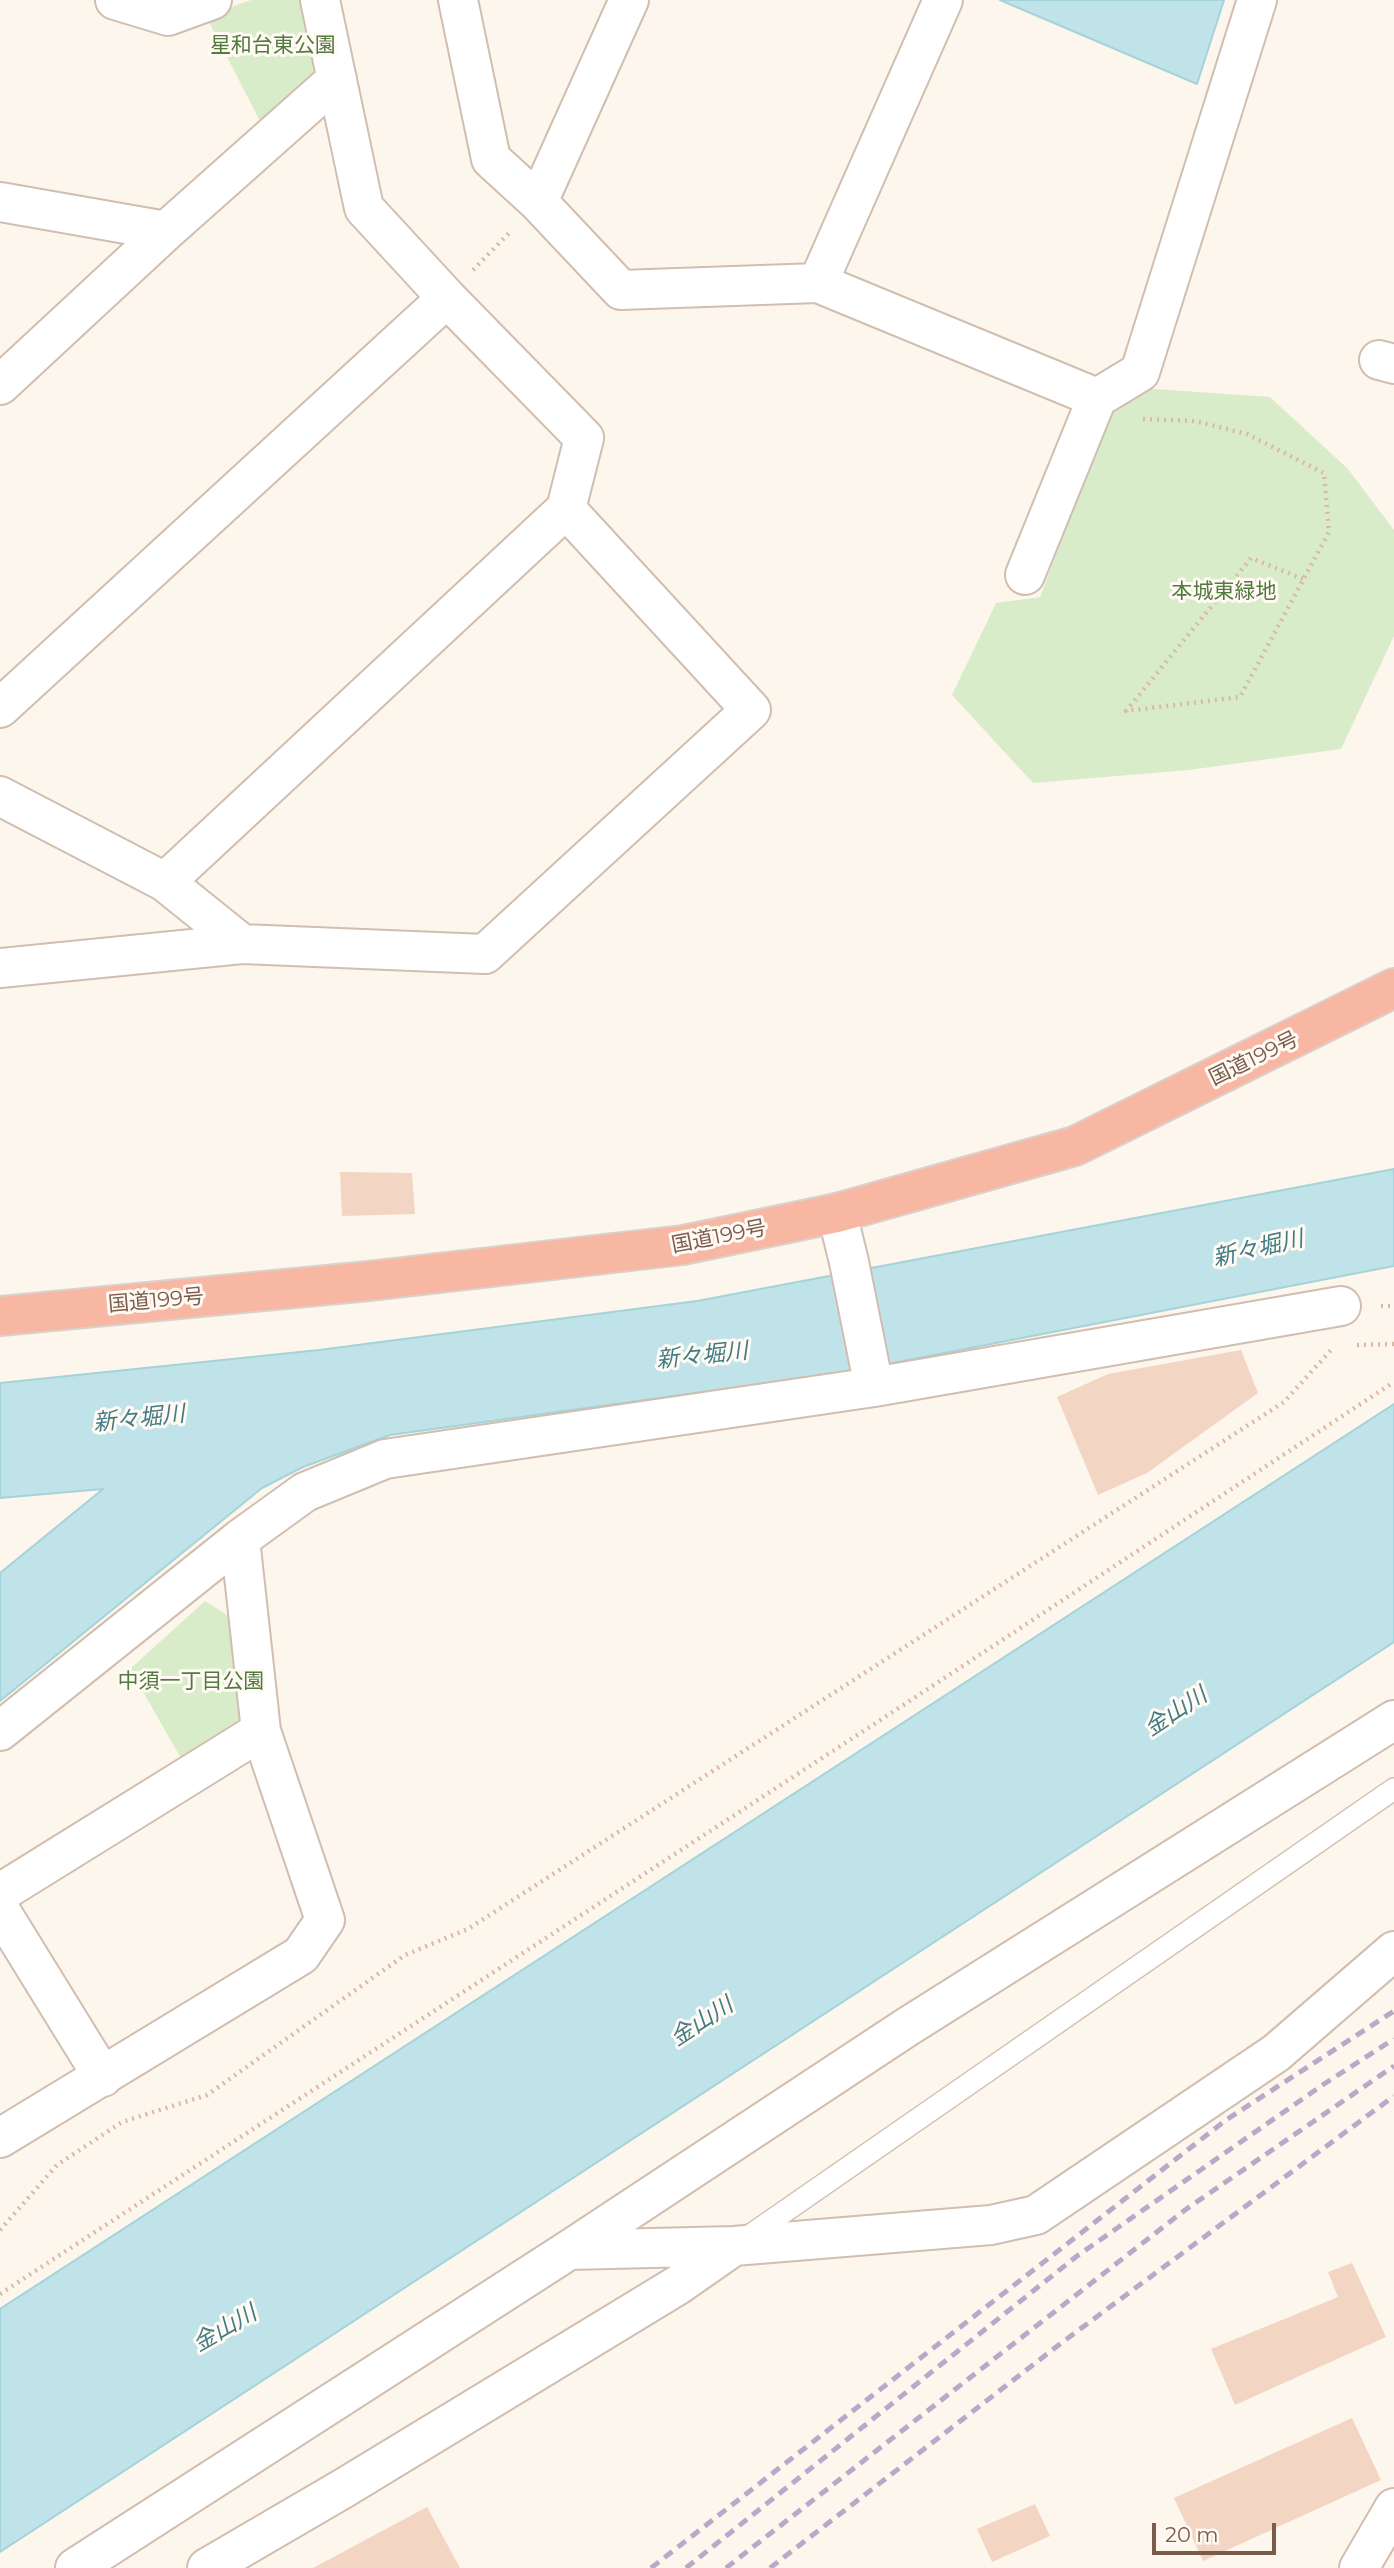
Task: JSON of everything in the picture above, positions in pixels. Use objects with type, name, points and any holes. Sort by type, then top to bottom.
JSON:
[{"type":"highway","name":"国道199号","points":[[0,1316],[369,1281],[683,1245],[837,1213],[1075,1146],[1394,988]]},
{"type":"street","points":[[115,0],[168,16],[212,0]]},
{"type":"street","points":[[165,882],[566,509],[584,438],[447,298],[364,208],[320,0]]},
{"type":"street","points":[[458,0],[491,159],[538,202],[621,290],[818,283],[1107,392]]},
{"type":"street","points":[[538,202],[629,0]]},
{"type":"street","points":[[818,283],[943,0]]},
{"type":"street","points":[[1025,575],[1107,392],[1140,372],[1257,0]]},
{"type":"street","points":[[0,385],[166,231],[337,79]]},
{"type":"street","points":[[0,202],[166,231]]},
{"type":"street","points":[[0,708],[447,298]]},
{"type":"street","points":[[0,968],[242,944],[485,954],[751,710],[566,509]]},
{"type":"street","points":[[0,796],[165,882],[242,944]]},
{"type":"street","points":[[837,1213],[874,1387]]},
{"type":"street","points":[[0,1731],[240,1539],[305,1492],[385,1458],[874,1387],[1341,1306]]},
{"type":"street","points":[[0,2138],[301,1955],[325,1920],[261,1731],[240,1539]]},
{"type":"street","points":[[75,2568],[569,2250],[907,2027],[1394,1720]]},
{"type":"street","points":[[0,1893],[261,1731]]},
{"type":"street","points":[[0,1910],[103,2077]]},
{"type":"street","points":[[569,2250],[734,2246],[991,2225],[1036,2215],[1276,2053],[1394,1951]]},
{"type":"street","points":[[207,2568],[666,2292],[734,2246]]},
{"type":"street","points":[[1359,2568],[1394,2508]]},
{"type":"lane","points":[[734,2246],[1394,1789]]},
{"type":"path","points":[[447,298],[538,202]]},
{"type":"path","points":[[1107,392],[1128,418],[1195,421],[1247,434],[1324,473],[1329,532],[1240,697],[1126,711],[1251,558],[1303,579]]},
{"type":"path","points":[[0,2230],[57,2165],[89,2143],[122,2122],[207,2095],[405,1955],[480,1922],[1284,1402],[1335,1345],[1341,1306],[1394,1306]]},
{"type":"path","points":[[1335,1345],[1394,1344]]},
{"type":"path","points":[[0,2285],[2,2293],[1394,1382]]},
{"type":"green space","name":"星和台東公園","points":[[251,0],[310,0],[322,62],[316,82],[262,125],[206,16]]},
{"type":"green space","name":"本城東緑地","points":[[1140,388],[1270,397],[1348,469],[1394,530],[1394,636],[1341,749],[1189,770],[1033,783],[952,695],[996,603],[1040,597],[1113,405]]},
{"type":"green space","name":"中須一丁目公園","points":[[205,1601],[235,1620],[240,1727],[182,1760],[130,1669]]},
{"type":"water","points":[[1000,0],[1224,0],[1197,84]]},
{"type":"water","name":"新々堀川","points":[[1394,1169],[1394,1266],[841,1373],[390,1435],[303,1467],[262,1488],[0,1701],[0,1573],[103,1489],[0,1498],[0,1383],[319,1350],[697,1301]]},
{"type":"water","name":"金山川","points":[[1394,1404],[1394,1642],[0,2552],[0,2309]]},
{"type":"building","points":[[340,1172],[412,1173],[415,1214],[342,1216]]},
{"type":"building","points":[[1241,1350],[1258,1393],[1147,1473],[1098,1495],[1057,1397],[1108,1374]]},
{"type":"building","points":[[1352,2263],[1386,2337],[1235,2405],[1211,2349],[1338,2297],[1328,2272]]},
{"type":"building","points":[[1352,2418],[1381,2480],[1203,2561],[1174,2498]]},
{"type":"building","points":[[1035,2504],[1050,2536],[992,2562],[977,2529]]},
{"type":"building","points":[[427,2507],[460,2568],[313,2568]]},
{"type":"railway","points":[[651,2568],[1226,2120],[1394,2011]]},
{"type":"railway","points":[[686,2568],[1077,2256],[1324,2084],[1394,2039]]},
{"type":"railway","points":[[726,2568],[1185,2210],[1394,2066]]},
{"type":"railway","points":[[770,2568],[1060,2344],[1394,2096]]}]
